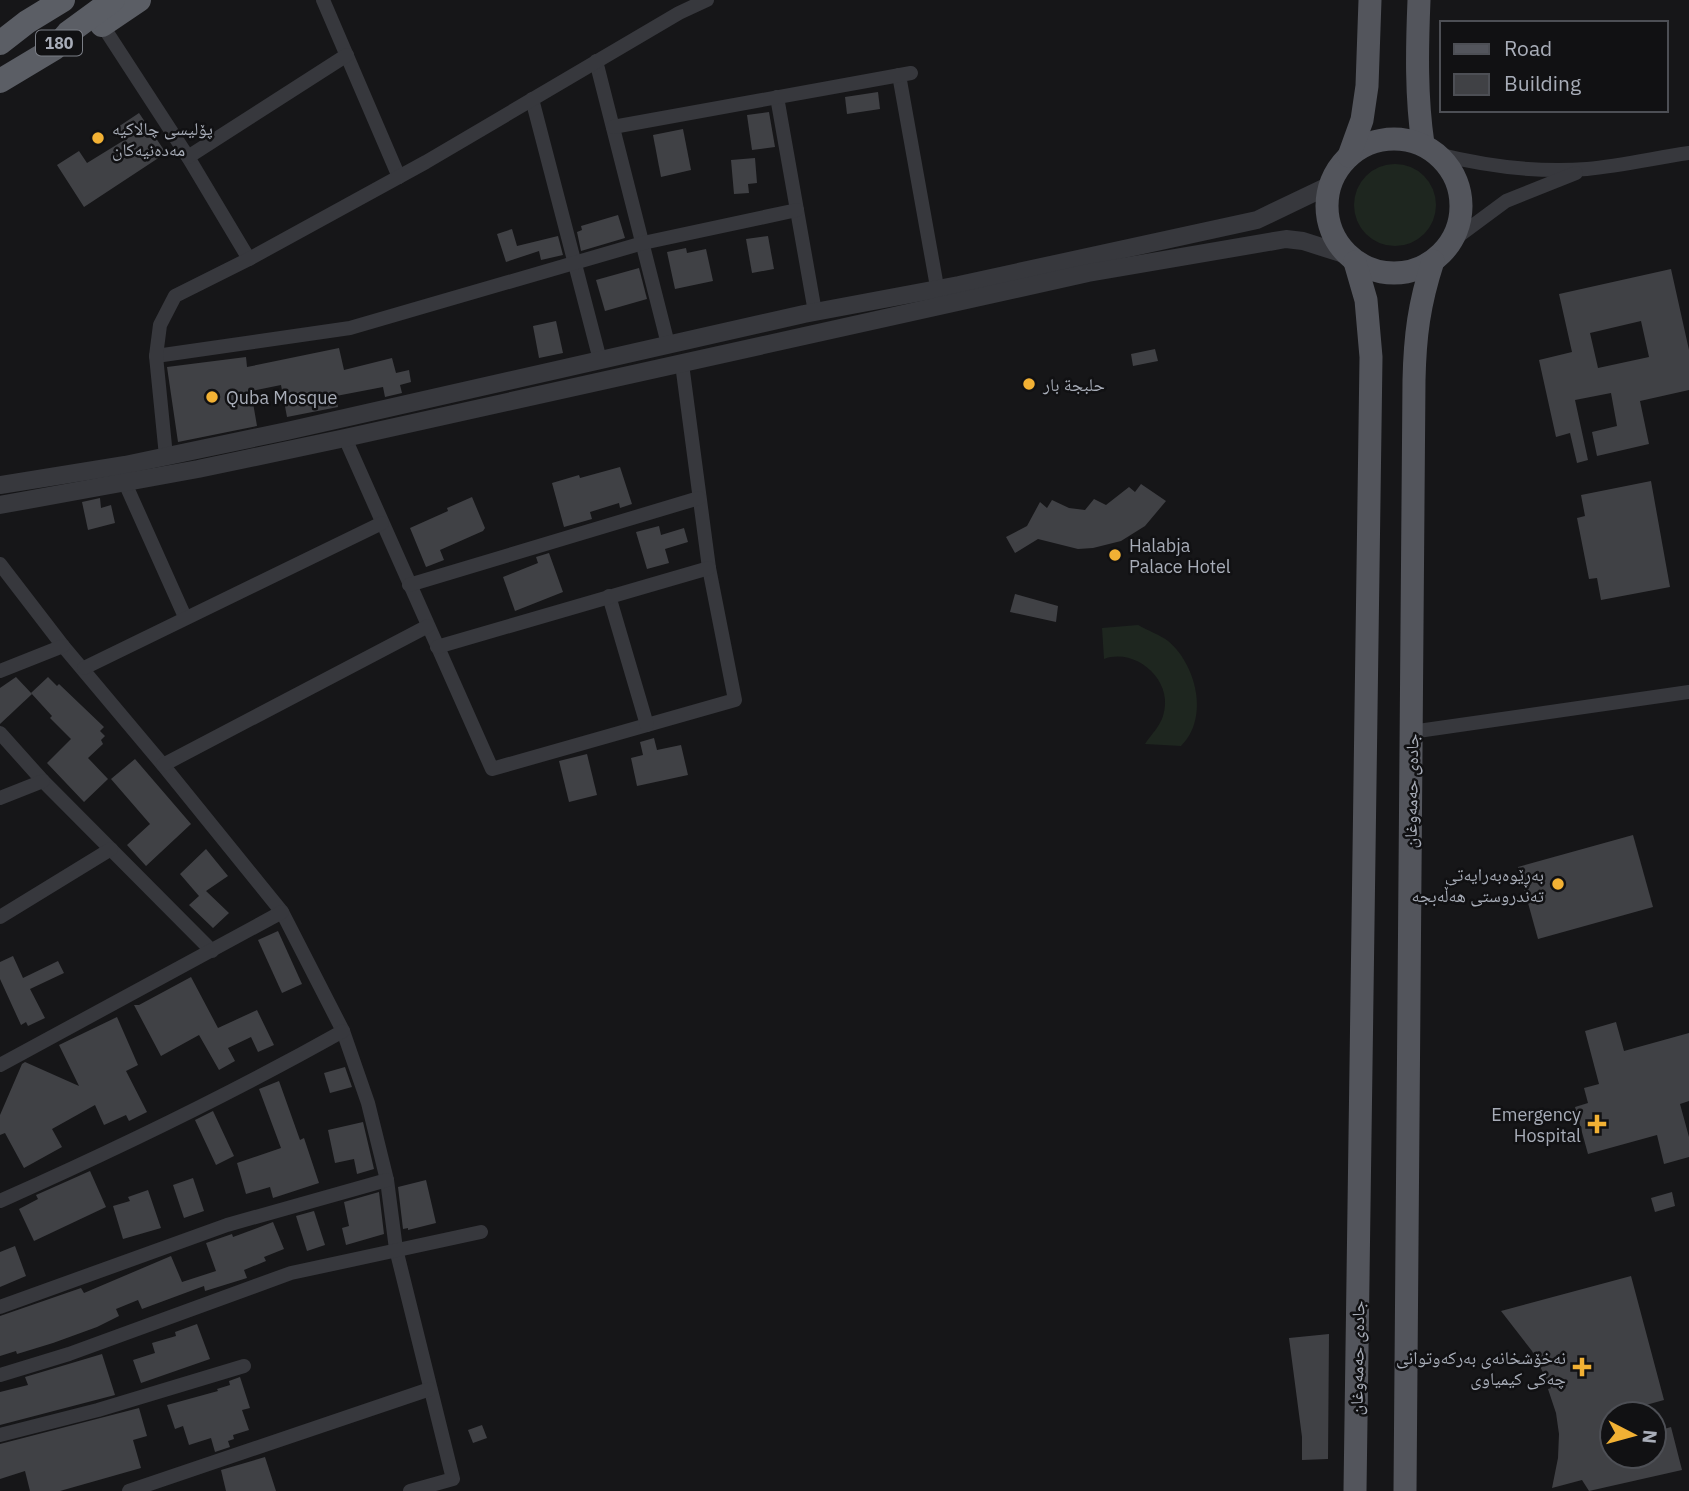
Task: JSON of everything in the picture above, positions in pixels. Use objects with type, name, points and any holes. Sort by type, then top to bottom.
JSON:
[{"type":"highway","name":"180","points":[[0,43],[27,22],[63,0]]},
{"type":"highway","points":[[103,13],[139,0]]},
{"type":"highway","name":"180","points":[[0,81],[55,48],[68,33],[103,13]]},
{"type":"main road","points":[[1349,156],[1362,120],[1367,86],[1370,0]]},
{"type":"main road","points":[[1419,0],[1416,71],[1418,108],[1430,149]]},
{"type":"main road","points":[[1384,139],[1404,139],[1430,149],[1450,168],[1459,185],[1462,204],[1460,223],[1452,241],[1433,261],[1415,271],[1394,274],[1374,271],[1351,258],[1335,240],[1328,223],[1326,204],[1330,185],[1338,169],[1349,156],[1366,145],[1384,139]]},
{"type":"main road","name":"جادەی حەمەوغان","points":[[1351,258],[1366,300],[1371,357],[1355,1491]]},
{"type":"main road","name":"جادەی حەمەوغان","points":[[1405,1491],[1415,341],[1422,297],[1433,261]]},
{"type":"street","points":[[323,0],[399,177]]},
{"type":"street","points":[[166,456],[156,356],[160,325],[175,296],[399,177],[679,13],[707,0]]},
{"type":"street","points":[[103,13],[249,259]]},
{"type":"street","points":[[188,157],[347,55]]},
{"type":"street","points":[[596,61],[668,344]]},
{"type":"street","points":[[612,127],[905,74],[939,297]]},
{"type":"street","points":[[777,97],[815,312]]},
{"type":"street","points":[[532,99],[600,360]]},
{"type":"street","points":[[1430,149],[1496,166],[1546,170],[1587,169],[1689,153]]},
{"type":"street","points":[[1452,241],[1506,201],[1587,169]]},
{"type":"street","points":[[0,505],[125,483],[345,438],[682,364],[939,297],[1086,265],[1256,220],[1330,185]]},
{"type":"street","points":[[156,356],[350,328],[643,243],[797,210]]},
{"type":"street","points":[[1086,265],[1278,240],[1303,241],[1351,258]]},
{"type":"street","points":[[19,502],[7,484],[166,456],[299,428],[815,312],[939,297]]},
{"type":"street","points":[[345,438],[492,769],[734,700],[709,568],[682,364]]},
{"type":"street","points":[[516,378],[521,398]]},
{"type":"street","points":[[125,483],[185,617]]},
{"type":"street","points":[[409,585],[699,498]]},
{"type":"street","points":[[83,668],[382,523]]},
{"type":"street","points":[[0,564],[63,646],[282,912],[342,1031],[368,1103],[387,1180],[396,1249],[453,1479],[410,1491]]},
{"type":"street","points":[[437,646],[709,568]]},
{"type":"street","points":[[609,596],[647,725]]},
{"type":"street","points":[[163,765],[428,626]]},
{"type":"street","points":[[0,671],[63,646]]},
{"type":"street","points":[[1411,732],[1689,692]]},
{"type":"street","points":[[0,733],[43,781],[212,951]]},
{"type":"street","points":[[0,798],[43,781]]},
{"type":"street","points":[[0,917],[111,849]]},
{"type":"street","points":[[0,1065],[282,912]]},
{"type":"street","points":[[0,1200],[107,1154],[342,1031]]},
{"type":"street","points":[[0,1307],[228,1225],[387,1180]]},
{"type":"street","points":[[0,1375],[69,1354],[291,1273],[481,1233]]},
{"type":"street","points":[[0,1435],[98,1410],[244,1366]]},
{"type":"street","points":[[138,1490],[430,1389]]},
{"type":"shaded area","points":[[1387,164],[1403,164],[1418,171],[1429,182],[1436,197],[1433,221],[1424,234],[1403,246],[1387,246],[1372,239],[1361,228],[1354,213],[1354,197],[1361,182],[1372,171]]},
{"type":"shaded area","points":[[1138,625],[1168,641],[1186,663],[1192,677],[1196,692],[1195,721],[1181,746],[1145,744],[1163,716],[1165,703],[1158,679],[1140,663],[1128,658],[1104,659],[1102,628]]},
{"type":"building","points":[[878,92],[880,109],[847,114],[845,97]]},
{"type":"building","points":[[769,112],[775,147],[752,150],[747,115]]},
{"type":"building","points":[[139,113],[166,153],[84,207],[57,165],[79,151],[87,163],[126,139],[118,127]]},
{"type":"building","points":[[683,129],[691,170],[661,177],[653,135]]},
{"type":"building","points":[[755,158],[757,183],[748,184],[749,193],[734,194],[731,160]]},
{"type":"building","points":[[618,215],[625,238],[581,251],[577,232],[582,230],[581,226]]},
{"type":"building","points":[[512,229],[517,246],[558,236],[563,255],[541,260],[539,251],[506,262],[497,234]]},
{"type":"building","points":[[768,236],[774,269],[752,273],[746,239]]},
{"type":"building","points":[[686,248],[687,253],[706,249],[713,281],[675,289],[667,252]]},
{"type":"building","points":[[639,268],[647,299],[605,311],[596,280]]},
{"type":"building","points":[[1671,269],[1689,350],[1689,390],[1640,401],[1649,444],[1597,456],[1592,432],[1617,426],[1611,393],[1575,400],[1588,460],[1577,463],[1570,433],[1556,437],[1539,360],[1572,352],[1559,294]],"holes":[[[1641,321],[1649,357],[1598,368],[1590,333]]]},
{"type":"building","points":[[556,321],[563,353],[539,358],[533,326]]},
{"type":"building","points":[[339,348],[344,370],[392,358],[396,373],[409,370],[411,382],[400,385],[402,393],[385,397],[383,387],[336,396],[338,407],[287,417],[281,385],[251,391],[257,426],[178,442],[167,367],[246,357],[247,367]]},
{"type":"building","points":[[1155,349],[1158,361],[1133,366],[1131,354]]},
{"type":"building","points":[[620,467],[632,504],[620,508],[619,503],[590,512],[592,519],[564,527],[552,483]]},
{"type":"building","points":[[1651,481],[1670,587],[1601,600],[1597,578],[1589,579],[1577,518],[1585,516],[1581,495]]},
{"type":"building","points":[[1141,484],[1166,501],[1145,526],[1121,541],[1078,549],[1038,539],[1015,553],[1006,537],[1027,526],[1040,502],[1047,508],[1052,500],[1069,508],[1085,510],[1094,499],[1106,505],[1129,487],[1135,492]]},
{"type":"building","points":[[472,497],[485,528],[440,550],[444,560],[426,567],[410,528]]},
{"type":"building","points":[[100,498],[101,508],[111,505],[115,523],[88,530],[82,502]]},
{"type":"building","points":[[659,526],[661,535],[684,528],[688,542],[665,549],[669,563],[647,569],[636,532]]},
{"type":"building","points":[[549,553],[563,592],[515,611],[503,577],[538,563],[536,557]]},
{"type":"building","points":[[1015,594],[1058,606],[1056,622],[1010,612]]},
{"type":"building","points":[[16,677],[32,694],[0,724],[0,688]]},
{"type":"building","points":[[48,677],[57,686],[59,684],[104,727],[100,731],[105,736],[101,740],[103,744],[88,758],[108,779],[84,802],[47,763],[71,739],[31,693]]},
{"type":"building","points":[[654,738],[657,750],[681,745],[688,775],[637,786],[631,758],[643,755],[640,742]]},
{"type":"building","points":[[587,754],[597,795],[569,802],[559,761]]},
{"type":"building","points":[[135,759],[191,824],[146,866],[127,845],[150,824],[111,779]]},
{"type":"building","points":[[1633,835],[1653,907],[1538,939],[1518,867]]},
{"type":"building","points":[[206,849],[228,876],[206,891],[229,913],[213,928],[189,905],[199,896],[180,874]]},
{"type":"building","points":[[278,931],[302,984],[282,993],[258,940]]},
{"type":"building","points":[[13,956],[23,978],[58,961],[64,973],[30,989],[45,1018],[28,1026],[26,1022],[21,1025],[0,979],[0,962]]},
{"type":"building","points":[[191,977],[218,1028],[257,1010],[274,1045],[258,1052],[251,1037],[228,1048],[235,1061],[219,1070],[199,1035],[161,1056],[134,1005],[139,1005]]},
{"type":"building","points":[[117,1017],[138,1065],[126,1071],[147,1112],[129,1121],[126,1115],[104,1125],[95,1105],[52,1129],[62,1147],[24,1168],[5,1133],[0,1135],[0,1115],[22,1064],[25,1062],[79,1086],[59,1045]]},
{"type":"building","points":[[1616,1022],[1624,1051],[1689,1033],[1689,1101],[1680,1104],[1689,1137],[1689,1157],[1664,1164],[1657,1135],[1588,1154],[1575,1107],[1588,1103],[1584,1088],[1599,1084],[1585,1031]]},
{"type":"building","points":[[345,1067],[352,1087],[330,1093],[324,1073]]},
{"type":"building","points":[[279,1081],[300,1140],[304,1138],[319,1183],[273,1198],[270,1187],[246,1194],[237,1163],[281,1148],[259,1089]]},
{"type":"building","points":[[213,1111],[234,1156],[216,1165],[195,1120]]},
{"type":"building","points":[[363,1122],[374,1169],[357,1174],[354,1159],[335,1163],[328,1130]]},
{"type":"building","points":[[90,1171],[106,1207],[34,1241],[19,1209],[38,1199],[36,1195]]},
{"type":"building","points":[[193,1178],[204,1211],[184,1218],[173,1185]]},
{"type":"building","points":[[426,1180],[436,1223],[403,1229],[398,1187]]},
{"type":"building","points":[[148,1190],[161,1228],[123,1239],[113,1206],[130,1201],[128,1197]]},
{"type":"building","points":[[379,1192],[384,1234],[346,1245],[342,1228],[349,1226],[344,1202]]},
{"type":"building","points":[[1672,1192],[1675,1206],[1655,1212],[1651,1198]]},
{"type":"building","points":[[314,1211],[325,1245],[307,1251],[296,1216]]},
{"type":"building","points":[[273,1222],[284,1249],[264,1257],[266,1261],[244,1270],[247,1278],[205,1291],[204,1286],[142,1309],[138,1300],[116,1309],[119,1316],[97,1327],[17,1354],[16,1351],[0,1356],[0,1316],[81,1288],[84,1293],[171,1256],[182,1282],[216,1271],[206,1243],[232,1234],[233,1237]]},
{"type":"building","points":[[15,1246],[26,1276],[0,1287],[0,1252]]},
{"type":"building","points":[[1631,1276],[1664,1400],[1598,1400],[1598,1470],[1668,1470],[1668,1428],[1671,1427],[1682,1470],[1589,1491],[1582,1480],[1552,1488],[1559,1434],[1548,1389],[1551,1388],[1532,1351],[1501,1311]]},
{"type":"building","points":[[197,1324],[210,1359],[141,1383],[133,1360],[155,1353],[152,1343],[176,1336],[175,1332]]},
{"type":"building","points":[[1329,1334],[1328,1459],[1302,1460],[1302,1437],[1289,1338]]},
{"type":"building","points":[[102,1354],[115,1395],[0,1425],[0,1392],[28,1385],[25,1377]]},
{"type":"building","points":[[240,1377],[250,1408],[242,1410],[249,1430],[233,1435],[234,1439],[228,1441],[230,1447],[215,1452],[211,1438],[189,1445],[183,1426],[175,1429],[167,1405],[218,1391],[217,1389],[230,1385],[229,1381]]},
{"type":"building","points":[[139,1408],[147,1436],[133,1440],[141,1468],[60,1491],[30,1491],[25,1471],[0,1479],[0,1444]]},
{"type":"building","points":[[482,1425],[487,1438],[473,1443],[468,1430]]},
{"type":"building","points":[[265,1457],[276,1491],[226,1491],[221,1470]]},
{"type":"place","name":"پۆلیسی چالاکیە مەدەنیەکان","points":[[98,138]]},
{"type":"place","name":"حلبجة بار","points":[[1029,384]]},
{"type":"place","name":"Quba Mosque","points":[[212,397]]},
{"type":"place","name":"Halabja Palace Hotel","points":[[1115,555]]},
{"type":"place","name":"بەڕێوەبەرایەتی تەندروستی هەڵەبجە","points":[[1558,884]]},
{"type":"place","name":"Emergency Hospital","points":[[1597,1124]]},
{"type":"place","name":"نەخۆشخانەی بەرکەوتوانی چەکی کیمیاوی","points":[[1582,1367]]}]
